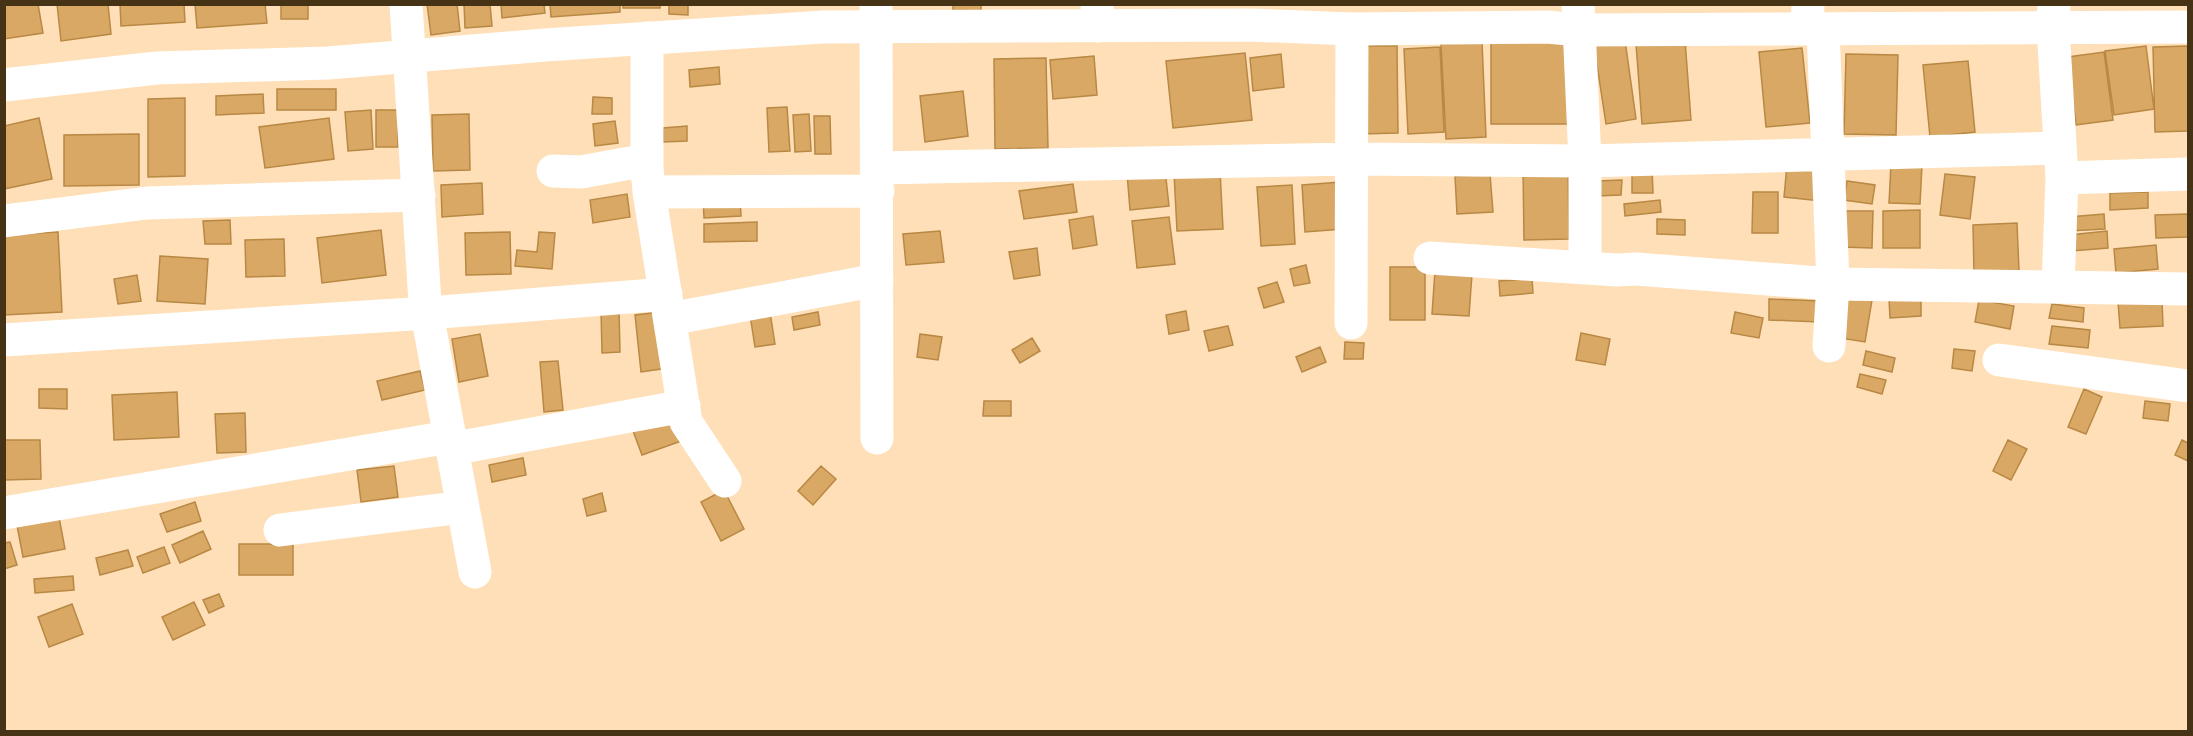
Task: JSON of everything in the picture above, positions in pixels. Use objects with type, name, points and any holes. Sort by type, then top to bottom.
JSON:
[{"type":"street","points":[[406,4],[425,303],[476,572]]},
{"type":"street","points":[[4,85],[158,68],[328,63],[823,27],[876,15],[1097,15],[1352,29],[1547,27],[1579,17],[1813,20],[2053,16],[2188,27]]},
{"type":"street","points":[[876,15],[877,438]]},
{"type":"street","points":[[2053,16],[2061,163],[2058,287]]},
{"type":"street","points":[[1579,17],[1585,161],[1585,266]]},
{"type":"street","points":[[1813,20],[1828,155],[1833,284],[1829,346]]},
{"type":"street","points":[[1351,323],[1352,29]]},
{"type":"street","points":[[647,38],[648,180],[684,406],[688,427],[725,480]]},
{"type":"street","points":[[554,171],[581,172],[630,163],[648,180],[878,179],[1352,159],[1585,161],[1828,155],[2061,163],[2188,174]]},
{"type":"street","points":[[4,221],[147,203],[419,195]]},
{"type":"street","points":[[1430,258],[1585,266],[1833,284],[2188,289]]},
{"type":"street","points":[[4,340],[428,313],[668,307],[877,280]]},
{"type":"street","points":[[1999,360],[2188,386]]},
{"type":"street","points":[[4,513],[684,406]]},
{"type":"street","points":[[280,530],[463,507]]},
{"type":"building","points":[[4,4],[38,4],[43,33],[4,39]]},
{"type":"building","points":[[57,4],[108,4],[111,34],[61,41]]},
{"type":"building","points":[[120,4],[184,4],[185,22],[121,26]]},
{"type":"building","points":[[195,4],[265,4],[267,23],[197,28]]},
{"type":"building","points":[[281,4],[308,4],[308,19],[281,19]]},
{"type":"building","points":[[427,4],[457,4],[460,31],[431,35]]},
{"type":"building","points":[[464,4],[490,4],[492,26],[465,28]]},
{"type":"building","points":[[501,4],[544,4],[545,13],[502,18]]},
{"type":"building","points":[[550,4],[620,4],[620,12],[551,17]]},
{"type":"building","points":[[623,4],[660,4],[660,8],[623,8]]},
{"type":"building","points":[[669,4],[688,4],[688,15],[669,14]]},
{"type":"building","points":[[953,4],[981,4],[981,13],[953,14]]},
{"type":"building","points":[[1491,40],[1574,40],[1573,124],[1491,124]]},
{"type":"building","points":[[1625,40],[1636,119],[1606,124],[1594,45]]},
{"type":"building","points":[[1685,40],[1691,120],[1642,124],[1636,44]]},
{"type":"building","points":[[1482,42],[1486,137],[1446,139],[1441,44]]},
{"type":"building","points":[[1360,46],[1397,46],[1398,133],[1360,134]]},
{"type":"building","points":[[2146,46],[2154,109],[2114,115],[2105,51]]},
{"type":"building","points":[[2188,46],[2188,131],[2155,132],[2153,47]]},
{"type":"building","points":[[1440,47],[1444,132],[1408,134],[1404,49]]},
{"type":"building","points":[[1802,48],[1810,123],[1766,127],[1759,52]]},
{"type":"building","points":[[2104,52],[2113,120],[2076,125],[2068,57]]},
{"type":"building","points":[[1245,53],[1252,120],[1173,128],[1166,61]]},
{"type":"building","points":[[1281,54],[1284,87],[1253,91],[1250,58]]},
{"type":"building","points":[[1846,54],[1898,55],[1896,135],[1844,134]]},
{"type":"building","points":[[1094,56],[1097,95],[1053,99],[1050,60]]},
{"type":"building","points":[[1046,58],[1048,148],[995,149],[994,59]]},
{"type":"building","points":[[1968,61],[1975,132],[1930,137],[1923,65]]},
{"type":"building","points":[[719,67],[720,84],[690,87],[689,70]]},
{"type":"building","points":[[277,89],[336,89],[336,110],[277,110]]},
{"type":"building","points":[[963,91],[968,136],[925,142],[920,96]]},
{"type":"building","points":[[263,94],[264,113],[216,115],[216,96]]},
{"type":"building","points":[[593,97],[612,98],[612,114],[592,114]]},
{"type":"building","points":[[185,98],[185,176],[148,177],[148,99]]},
{"type":"building","points":[[787,107],[790,151],[769,152],[767,108]]},
{"type":"building","points":[[371,110],[373,149],[348,151],[345,112]]},
{"type":"building","points":[[376,110],[398,110],[398,147],[376,147]]},
{"type":"building","points":[[469,114],[470,170],[433,171],[432,115]]},
{"type":"building","points":[[809,114],[811,151],[795,152],[793,115]]},
{"type":"building","points":[[814,116],[830,116],[831,154],[815,154]]},
{"type":"building","points":[[39,118],[52,179],[4,189],[4,126]]},
{"type":"building","points":[[329,118],[334,159],[265,168],[259,127]]},
{"type":"building","points":[[615,121],[618,143],[595,146],[593,124]]},
{"type":"building","points":[[687,126],[687,141],[663,142],[663,128]]},
{"type":"building","points":[[139,134],[139,185],[64,186],[64,135]]},
{"type":"building","points":[[1891,164],[1922,165],[1920,204],[1889,203]]},
{"type":"building","points":[[1787,165],[1824,169],[1821,201],[1784,197]]},
{"type":"building","points":[[1568,168],[1569,239],[1524,240],[1523,169]]},
{"type":"building","points":[[1632,168],[1652,168],[1653,193],[1632,193]]},
{"type":"building","points":[[1165,169],[1169,206],[1130,210],[1127,173]]},
{"type":"building","points":[[1220,170],[1223,229],[1177,231],[1174,173]]},
{"type":"building","points":[[1490,174],[1493,212],[1457,214],[1455,176]]},
{"type":"building","points":[[1945,174],[1975,177],[1970,219],[1940,215]]},
{"type":"building","points":[[1622,180],[1621,195],[1596,196],[1596,181]]},
{"type":"building","points":[[1847,181],[1875,185],[1872,204],[1844,200]]},
{"type":"building","points":[[1340,182],[1343,229],[1305,232],[1302,185]]},
{"type":"building","points":[[482,183],[483,214],[442,217],[441,185]]},
{"type":"building","points":[[1073,184],[1077,212],[1024,219],[1019,191]]},
{"type":"building","points":[[1292,185],[1295,244],[1261,246],[1257,187]]},
{"type":"building","points":[[1753,192],[1778,192],[1778,233],[1752,233]]},
{"type":"building","points":[[2148,192],[2148,208],[2110,210],[2110,193]]},
{"type":"building","points":[[627,194],[630,217],[593,223],[590,200]]},
{"type":"building","points":[[740,197],[741,216],[704,218],[703,199]]},
{"type":"building","points":[[1660,200],[1661,212],[1625,216],[1624,204]]},
{"type":"building","points":[[1920,210],[1920,248],[1883,248],[1883,211]]},
{"type":"building","points":[[1842,211],[1873,211],[1872,248],[1841,247]]},
{"type":"building","points":[[2104,214],[2105,229],[2069,231],[2068,217]]},
{"type":"building","points":[[2188,214],[2188,237],[2156,238],[2155,215]]},
{"type":"building","points":[[1093,216],[1097,245],[1073,249],[1069,220]]},
{"type":"building","points":[[1169,217],[1175,264],[1137,268],[1132,221]]},
{"type":"building","points":[[1657,219],[1685,220],[1685,235],[1657,234]]},
{"type":"building","points":[[230,220],[231,244],[205,244],[203,221]]},
{"type":"building","points":[[757,222],[757,241],[704,242],[704,224]]},
{"type":"building","points":[[2017,223],[2019,271],[1974,273],[1973,225]]},
{"type":"building","points":[[381,230],[386,275],[322,283],[317,238]]},
{"type":"building","points":[[940,231],[944,262],[906,265],[903,234]]},
{"type":"building","points":[[2107,231],[2108,248],[2071,251],[2069,235]]},
{"type":"building","points":[[58,232],[62,312],[4,315],[4,235]]},
{"type":"building","points":[[510,232],[511,274],[466,275],[465,233]]},
{"type":"building","points":[[539,232],[555,233],[552,269],[515,266],[517,250],[537,252]]},
{"type":"building","points":[[284,239],[285,276],[246,277],[245,240]]},
{"type":"building","points":[[2156,245],[2158,269],[2116,273],[2114,249]]},
{"type":"building","points":[[1037,248],[1040,275],[1014,279],[1009,252]]},
{"type":"building","points":[[160,256],[208,259],[205,304],[157,301]]},
{"type":"building","points":[[1306,265],[1310,283],[1294,286],[1290,269]]},
{"type":"building","points":[[1390,267],[1425,267],[1425,320],[1390,320]]},
{"type":"building","points":[[1435,271],[1472,274],[1469,316],[1432,314]]},
{"type":"building","points":[[137,275],[141,301],[118,304],[114,279]]},
{"type":"building","points":[[1532,279],[1533,293],[1500,296],[1499,281]]},
{"type":"building","points":[[1277,282],[1284,302],[1264,308],[1258,288]]},
{"type":"building","points":[[1849,290],[1873,294],[1865,342],[1840,338]]},
{"type":"building","points":[[1921,298],[1921,316],[1890,318],[1889,299]]},
{"type":"building","points":[[1769,299],[1821,301],[1820,322],[1769,320]]},
{"type":"building","points":[[1979,300],[2014,306],[2010,329],[1975,322]]},
{"type":"building","points":[[2162,300],[2163,326],[2120,328],[2118,302]]},
{"type":"building","points":[[2052,304],[2084,308],[2083,322],[2049,318]]},
{"type":"building","points":[[619,310],[620,352],[602,353],[601,311]]},
{"type":"building","points":[[1186,311],[1189,330],[1169,334],[1166,315]]},
{"type":"building","points":[[661,312],[668,368],[641,372],[635,315]]},
{"type":"building","points":[[770,312],[775,344],[755,347],[750,315]]},
{"type":"building","points":[[818,312],[820,325],[794,330],[792,317]]},
{"type":"building","points":[[1735,312],[1763,318],[1759,338],[1731,333]]},
{"type":"building","points":[[1228,326],[1233,345],[1209,351],[1204,331]]},
{"type":"building","points":[[2052,326],[2090,330],[2088,348],[2049,344]]},
{"type":"building","points":[[1581,333],[1610,339],[1605,365],[1576,360]]},
{"type":"building","points":[[480,334],[488,376],[459,382],[452,339]]},
{"type":"building","points":[[920,334],[942,337],[938,360],[917,357]]},
{"type":"building","points":[[1032,338],[1040,351],[1020,363],[1012,350]]},
{"type":"building","points":[[1345,342],[1364,343],[1363,359],[1344,359]]},
{"type":"building","points":[[1320,347],[1326,362],[1302,372],[1296,357]]},
{"type":"building","points":[[1954,349],[1975,351],[1972,371],[1952,368]]},
{"type":"building","points":[[1866,351],[1895,358],[1892,372],[1863,365]]},
{"type":"building","points":[[558,361],[563,410],[544,412],[540,362]]},
{"type":"building","points":[[420,371],[425,390],[382,400],[377,381]]},
{"type":"building","points":[[1860,374],[1886,380],[1882,394],[1857,387]]},
{"type":"building","points":[[39,389],[67,389],[67,409],[39,408]]},
{"type":"building","points":[[2084,389],[2102,397],[2086,434],[2068,427]]},
{"type":"building","points":[[177,392],[179,437],[114,440],[112,395]]},
{"type":"building","points":[[984,401],[1011,401],[1011,416],[983,416]]},
{"type":"building","points":[[2145,401],[2170,404],[2168,421],[2143,418]]},
{"type":"building","points":[[245,413],[246,452],[217,453],[215,414]]},
{"type":"building","points":[[675,416],[684,440],[642,455],[633,431]]},
{"type":"building","points":[[4,440],[40,440],[41,479],[4,480]]},
{"type":"building","points":[[2008,440],[2027,449],[2011,480],[1993,471]]},
{"type":"building","points":[[2182,440],[2188,443],[2188,461],[2175,455]]},
{"type":"building","points":[[523,458],[526,475],[492,482],[489,465]]},
{"type":"building","points":[[394,466],[398,497],[361,502],[357,470]]},
{"type":"building","points":[[821,466],[836,479],[813,505],[798,491]]},
{"type":"building","points":[[724,490],[744,529],[721,541],[701,502]]},
{"type":"building","points":[[602,493],[606,511],[587,516],[583,499]]},
{"type":"building","points":[[195,502],[201,521],[167,532],[160,514]]},
{"type":"building","points":[[58,512],[65,549],[23,557],[16,520]]},
{"type":"building","points":[[203,531],[211,549],[180,563],[172,545]]},
{"type":"building","points":[[10,542],[17,565],[4,569],[4,543]]},
{"type":"building","points":[[239,544],[293,544],[293,575],[239,575]]},
{"type":"building","points":[[164,547],[170,563],[143,573],[137,557]]},
{"type":"building","points":[[128,550],[133,566],[100,575],[96,558]]},
{"type":"building","points":[[73,576],[74,590],[35,593],[34,579]]},
{"type":"building","points":[[219,594],[224,606],[209,613],[203,600]]},
{"type":"building","points":[[194,602],[205,625],[173,640],[162,617]]},
{"type":"building","points":[[72,604],[83,634],[49,647],[38,617]]}]
